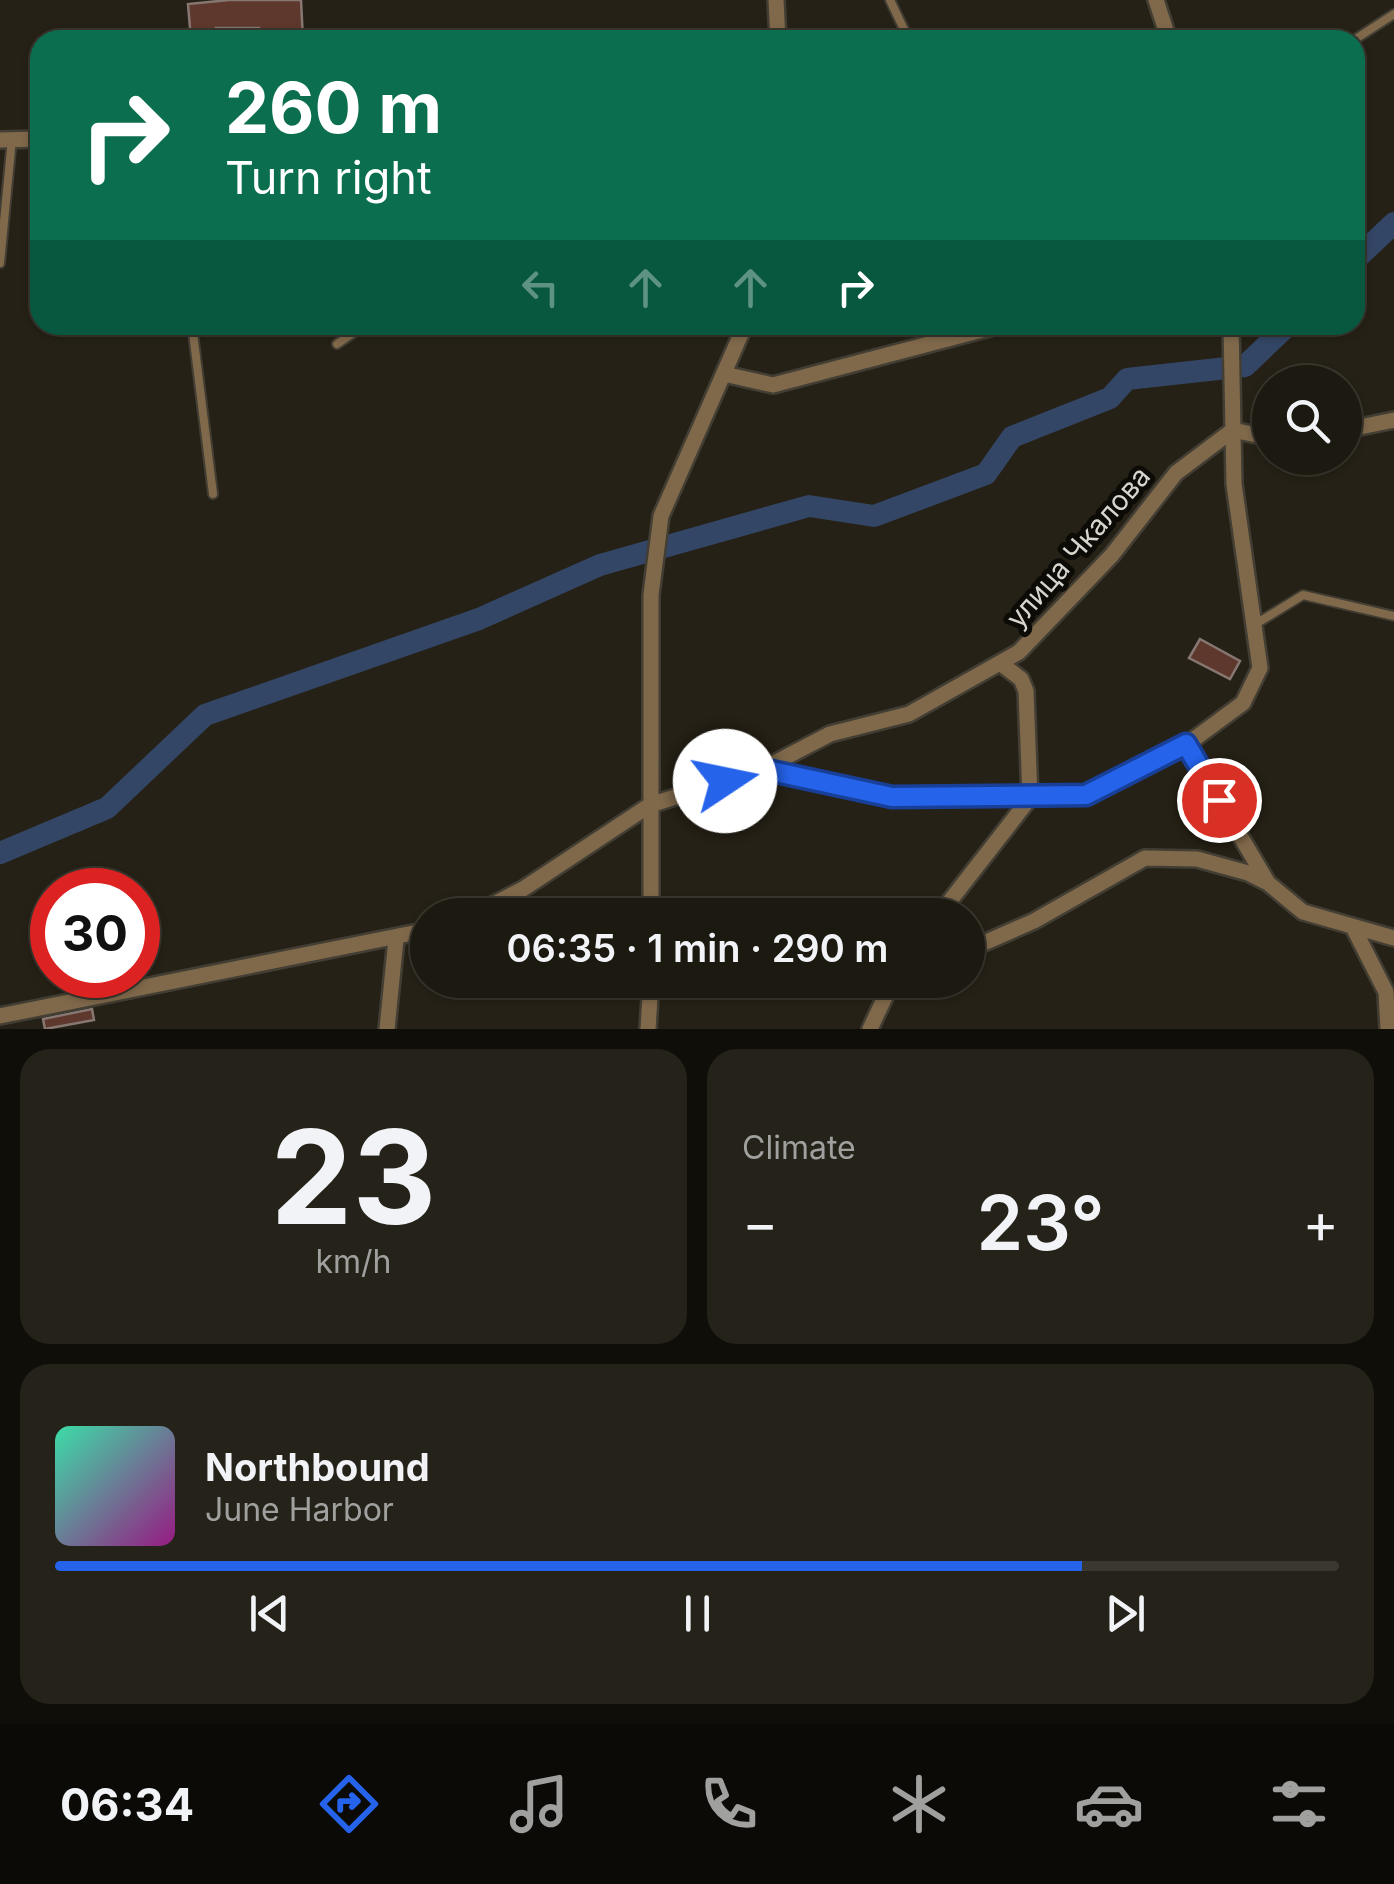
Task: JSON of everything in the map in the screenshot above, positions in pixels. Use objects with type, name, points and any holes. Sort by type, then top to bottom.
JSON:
[{"type":"street","points":[[776,0],[778,30]]},
{"type":"street","points":[[1156,0],[1166,30]]},
{"type":"street","points":[[651,898],[651,595],[661,516],[740,335]]},
{"type":"street","points":[[724,374],[773,384],[962,335]]},
{"type":"street","points":[[762,769],[892,797],[1086,795],[1186,744],[1243,702],[1260,668],[1234,484],[1231,335]]},
{"type":"street","points":[[1362,427],[1394,420]]},
{"type":"street","points":[[1232,422],[1252,430]]},
{"type":"street","name":"улица Чкалова","points":[[506,898],[650,805],[762,769],[830,734],[910,714],[1019,652],[1112,555],[1176,473],[1232,422]]},
{"type":"street","points":[[952,898],[1030,798],[1026,691],[1020,679],[1000,663]]},
{"type":"street","points":[[1186,744],[1268,883],[1303,912],[1394,938]]},
{"type":"street","points":[[985,943],[1034,921],[1145,858],[1196,859],[1268,883]]},
{"type":"street","points":[[1354,929],[1386,992],[1388,1029]]},
{"type":"street","points":[[0,1016],[410,935]]},
{"type":"street","points":[[387,1029],[396,939]]},
{"type":"street","points":[[648,1029],[650,998]]},
{"type":"street","points":[[870,1029],[885,998]]},
{"type":"lane","points":[[890,0],[904,30]]},
{"type":"lane","points":[[1365,33],[1394,14]]},
{"type":"lane","points":[[0,263],[6,140]]},
{"type":"lane","points":[[193,335],[213,494]]},
{"type":"lane","points":[[337,344],[350,335]]},
{"type":"lane","points":[[1254,625],[1303,595],[1394,616]]},
{"type":"building","points":[[301,0],[302,30],[190,30],[188,4]]},
{"type":"building","points":[[1200,639],[1240,661],[1230,679],[1189,658]]},
{"type":"building","points":[[92,1009],[94,1020],[45,1029],[43,1019]]},
{"type":"waterway","points":[[1365,251],[1394,223]]},
{"type":"waterway","points":[[0,853],[107,808],[205,715],[479,619],[600,565],[809,506],[874,516],[986,474],[1012,437],[1110,398],[1127,379],[1245,366],[1278,335]]},
{"type":"route","points":[[725,781],[762,769],[892,797],[1086,795],[1186,744],[1219,800]]}]
